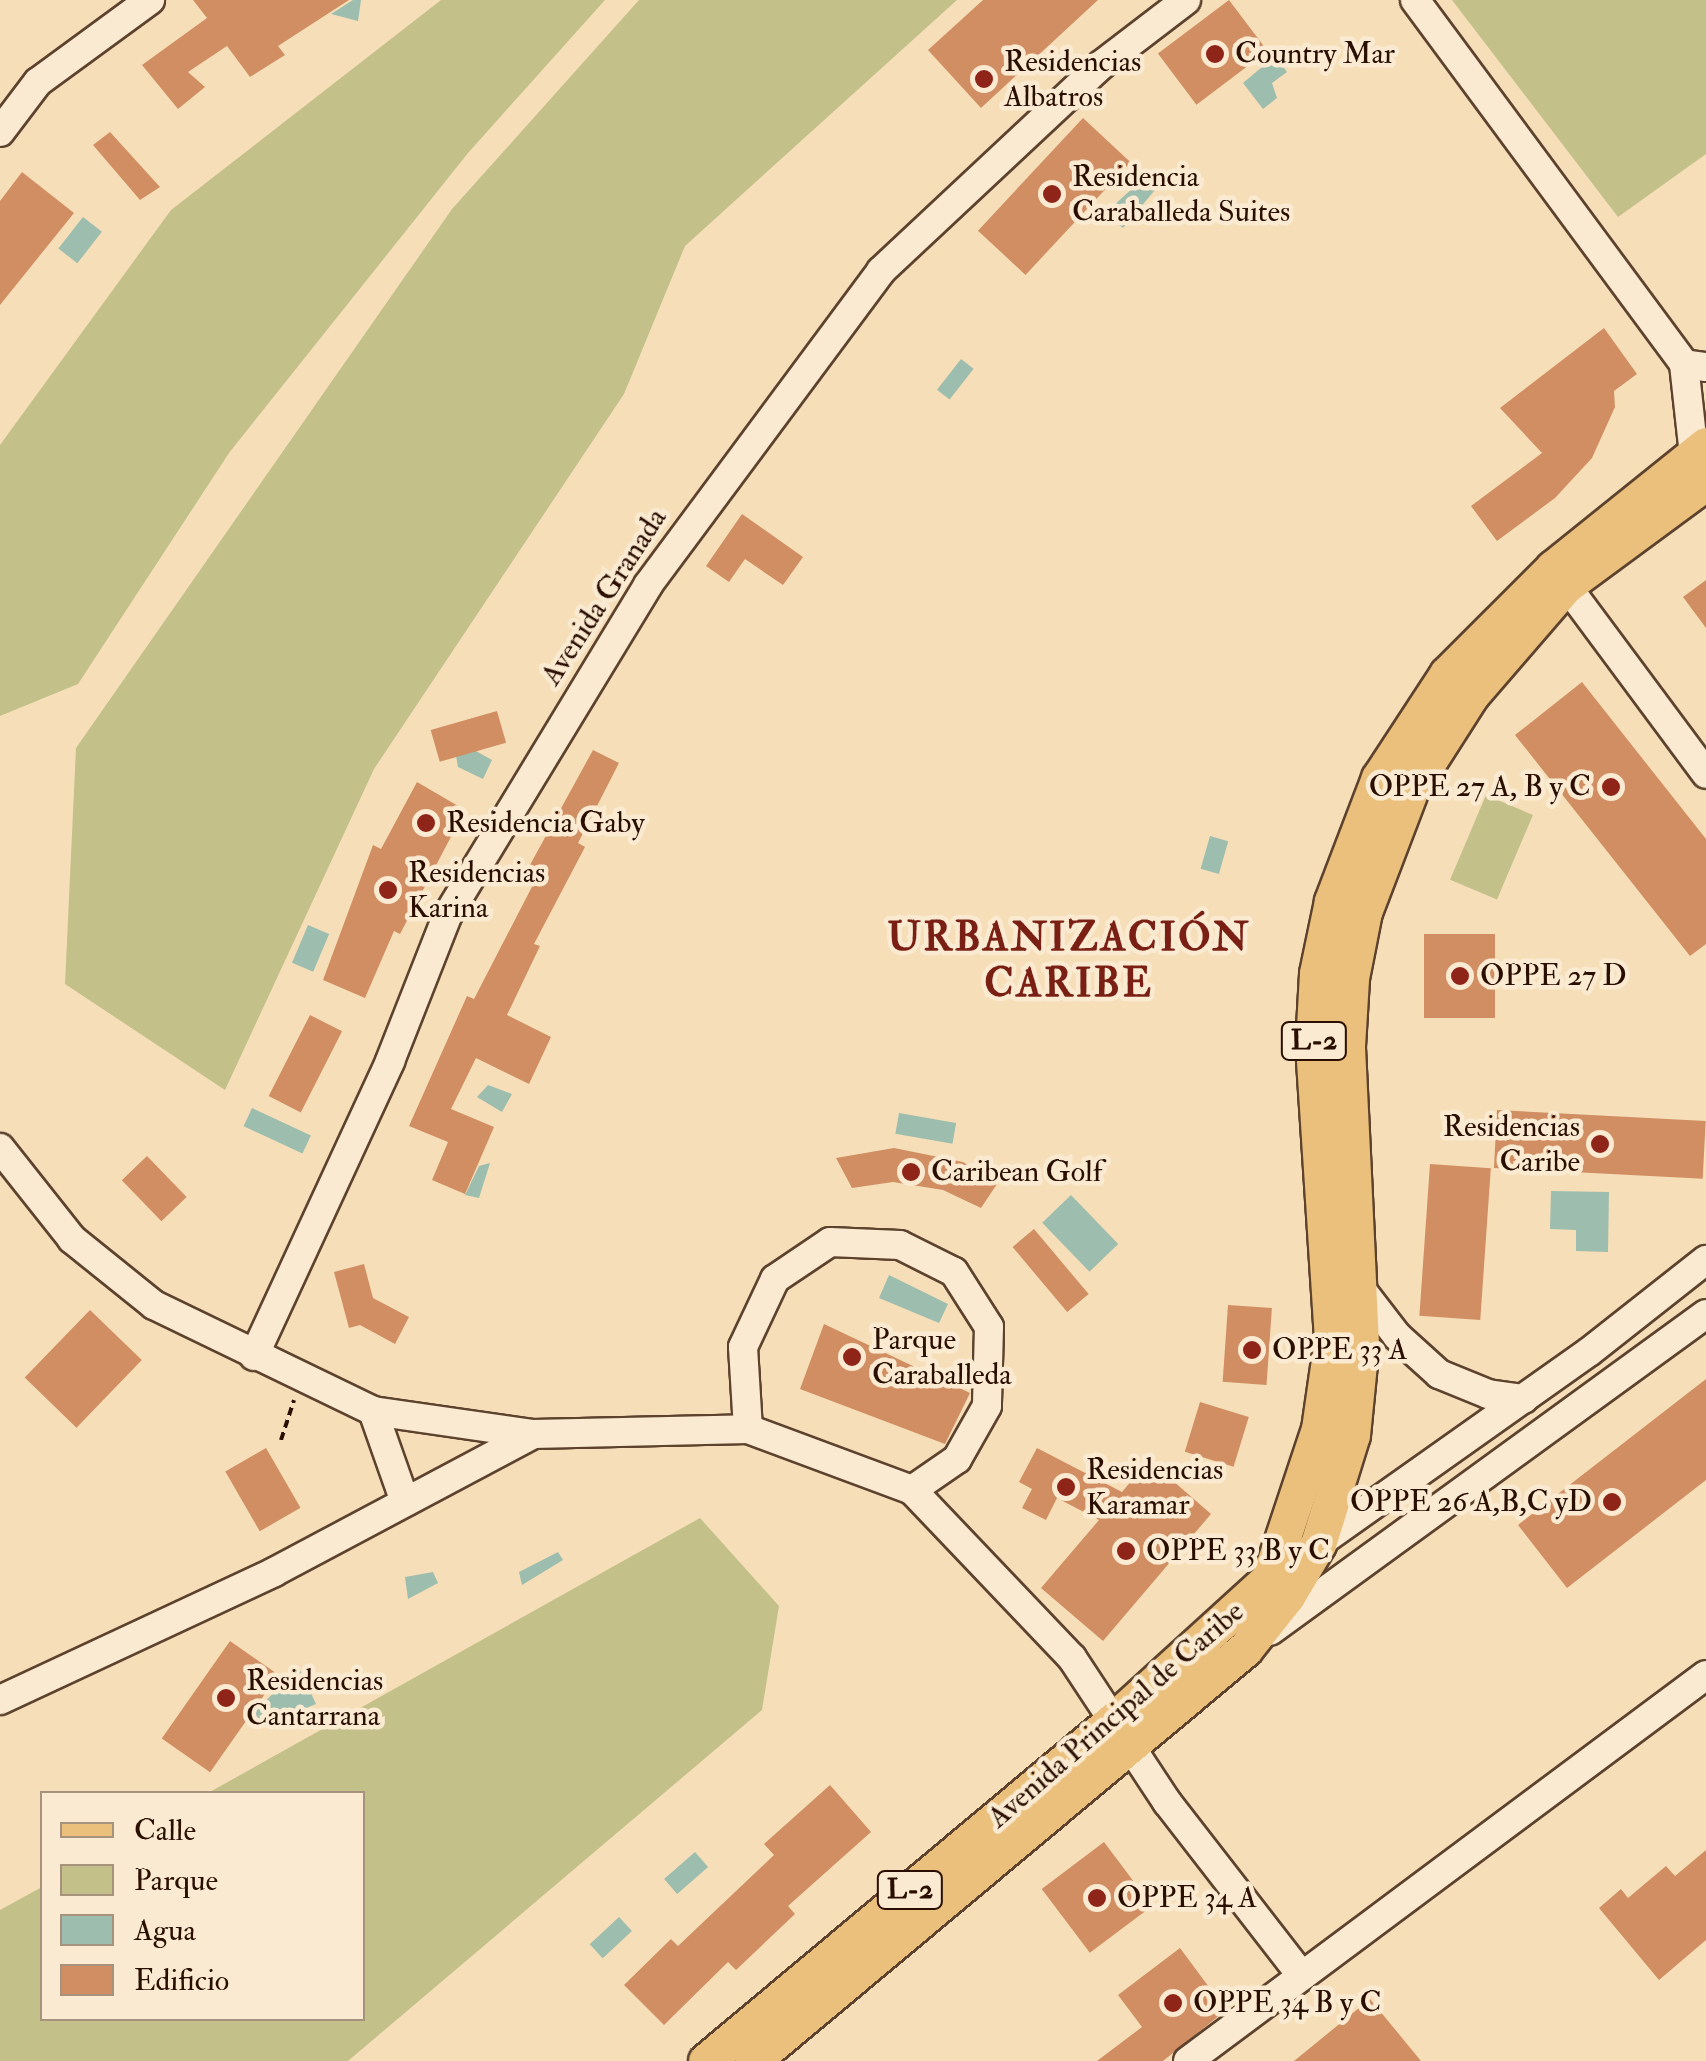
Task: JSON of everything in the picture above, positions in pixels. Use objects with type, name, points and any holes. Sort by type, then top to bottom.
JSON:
[{"type":"main road","name":"Avenida Principal de Caribe","points":[[752,2061],[1123,1731],[1270,1579],[1319,1429],[1332,1340],[1313,1044],[1332,900],[1379,778],[1448,674],[1559,577],[1702,461]]},
{"type":"main road","name":"Avenida Principal de Caribe","points":[[706,2061],[1123,1731],[1245,1649],[1318,1544],[1352,1435],[1361,1344],[1347,1046],[1350,978],[1364,912],[1412,789],[1471,696],[1559,577]]},
{"type":"street","points":[[0,132],[38,82],[150,0]]},
{"type":"street","name":"Avenida Granada","points":[[254,1356],[390,1061],[447,916],[648,584],[881,272],[1101,64],[1186,0]]},
{"type":"street","points":[[1414,0],[1695,365],[1702,461]]},
{"type":"street","points":[[1559,577],[1609,636],[1706,774]]},
{"type":"street","points":[[0,1148],[85,1250],[154,1305],[300,1382],[372,1412],[533,1434],[748,1430],[912,1490],[1072,1658],[1302,1976]]},
{"type":"street","points":[[748,1430],[743,1348],[775,1278],[830,1242],[900,1245],[954,1272],[990,1327],[987,1406],[956,1459],[912,1490]]},
{"type":"street","points":[[1270,1579],[1524,1398],[1706,1260]]},
{"type":"street","points":[[1357,1284],[1397,1336],[1439,1374],[1488,1394],[1524,1398]]},
{"type":"street","points":[[1245,1649],[1706,1314]]},
{"type":"street","points":[[372,1412],[406,1502]]},
{"type":"street","points":[[0,1700],[274,1572],[533,1434]]},
{"type":"street","points":[[1188,2061],[1706,1675]]},
{"type":"path","points":[[282,1440],[300,1382]]},
{"type":"green space","points":[[441,0],[605,0],[468,153],[229,453],[78,684],[0,716],[0,445],[171,210]]},
{"type":"green space","points":[[639,0],[957,0],[685,246],[624,394],[374,769],[225,1090],[65,984],[76,748],[452,209]]},
{"type":"green space","points":[[1452,0],[1706,0],[1706,154],[1618,217]]},
{"type":"green space","points":[[1486,795],[1533,815],[1497,900],[1450,880]]},
{"type":"green space","points":[[700,1518],[779,1606],[762,1710],[348,2061],[0,2061],[0,1910],[40,1888],[40,2021],[365,2021],[365,1791],[212,1791]]},
{"type":"water","points":[[353,0],[361,0],[358,21],[331,14]]},
{"type":"water","points":[[1275,56],[1287,72],[1272,83],[1277,98],[1263,109],[1243,83]]},
{"type":"water","points":[[1143,179],[1155,190],[1123,228],[1104,214]]},
{"type":"water","points":[[83,217],[102,232],[77,263],[58,249]]},
{"type":"water","points":[[961,359],[974,369],[950,400],[937,390]]},
{"type":"water","points":[[474,750],[492,760],[483,779],[458,767],[456,756]]},
{"type":"water","points":[[1210,836],[1228,841],[1219,874],[1201,869]]},
{"type":"water","points":[[308,925],[329,934],[313,972],[292,963]]},
{"type":"water","points":[[488,1085],[512,1094],[502,1112],[477,1097]]},
{"type":"water","points":[[252,1108],[311,1135],[302,1154],[244,1126]]},
{"type":"water","points":[[899,1113],[956,1123],[952,1144],[895,1134]]},
{"type":"water","points":[[490,1163],[479,1198],[465,1195],[479,1166]]},
{"type":"water","points":[[1551,1191],[1609,1192],[1608,1252],[1576,1251],[1576,1230],[1550,1229]]},
{"type":"water","points":[[1071,1195],[1118,1244],[1089,1272],[1042,1223]]},
{"type":"water","points":[[889,1275],[948,1304],[939,1323],[879,1298]]},
{"type":"water","points":[[558,1552],[563,1560],[522,1585],[519,1572]]},
{"type":"water","points":[[433,1572],[438,1583],[408,1599],[405,1577]]},
{"type":"water","points":[[299,1668],[316,1704],[258,1728],[246,1720]]},
{"type":"water","points":[[695,1852],[708,1867],[677,1894],[664,1879]]},
{"type":"water","points":[[619,1917],[632,1931],[603,1958],[590,1944]]},
{"type":"building","points":[[193,0],[349,0],[278,46],[285,55],[250,77],[227,46],[188,72],[205,87],[178,109],[142,65],[207,18]]},
{"type":"building","name":"Residencias Albatros","points":[[983,0],[1098,0],[981,108],[928,50]]},
{"type":"building","name":"Country Mar","points":[[1229,0],[1268,51],[1196,105],[1158,54]]},
{"type":"building","name":"Residencia Caraballeda Suites","points":[[1083,118],[1131,162],[1026,275],[978,231]]},
{"type":"building","points":[[110,132],[160,187],[140,200],[93,145]]},
{"type":"building","points":[[22,172],[74,213],[0,305],[0,201]]},
{"type":"building","points":[[1604,328],[1637,374],[1614,391],[1615,407],[1592,458],[1555,498],[1497,541],[1471,506],[1542,453],[1500,408]]},
{"type":"building","points":[[742,514],[803,557],[783,585],[745,559],[729,582],[706,566]]},
{"type":"building","points":[[1706,580],[1706,628],[1683,597]]},
{"type":"building","name":"OPPE 27 A, B y C","points":[[1582,682],[1706,839],[1706,944],[1690,956],[1515,735]]},
{"type":"building","points":[[497,711],[506,743],[440,762],[431,730]]},
{"type":"building","points":[[593,750],[619,763],[578,843],[585,847],[534,944],[540,946],[507,1015],[551,1037],[529,1084],[476,1058],[451,1109],[494,1127],[465,1194],[432,1180],[448,1142],[409,1126],[467,996],[474,999],[536,879],[525,874]]},
{"type":"building","points":[[417,782],[465,810],[400,934],[394,931],[365,998],[323,980],[373,845],[381,849]]},
{"type":"building","name":"OPPE 27 D","points":[[1424,934],[1495,934],[1495,1018],[1424,1018]]},
{"type":"building","points":[[310,1015],[342,1031],[301,1112],[269,1096]]},
{"type":"building","name":"Residencias Caribe","points":[[1497,1110],[1706,1121],[1703,1179],[1494,1168]]},
{"type":"building","name":"Caribean Golf","points":[[894,1148],[963,1162],[997,1184],[981,1208],[943,1190],[893,1182],[852,1188],[836,1158]]},
{"type":"building","points":[[147,1156],[187,1197],[161,1221],[122,1180]]},
{"type":"building","name":"Residencias Caribe","points":[[1430,1164],[1491,1168],[1480,1320],[1419,1316]]},
{"type":"building","points":[[1034,1229],[1089,1294],[1067,1312],[1013,1247]]},
{"type":"building","points":[[364,1264],[373,1298],[409,1317],[395,1344],[360,1325],[349,1328],[334,1272]]},
{"type":"building","name":"OPPE 33 A","points":[[1228,1305],[1272,1308],[1267,1385],[1223,1382]]},
{"type":"building","points":[[90,1310],[142,1360],[76,1428],[25,1378]]},
{"type":"building","name":"Parque Caraballeda","points":[[824,1324],[970,1393],[945,1444],[800,1389]]},
{"type":"building","name":"OPPE 26 A,B,C yD","points":[[1706,1379],[1706,1480],[1567,1588],[1518,1525]]},
{"type":"building","points":[[1200,1402],[1249,1417],[1234,1467],[1185,1452]]},
{"type":"building","points":[[266,1448],[300,1508],[260,1531],[225,1472]]},
{"type":"building","name":"OPPE 33 B y C","points":[[1037,1448],[1122,1492],[1149,1460],[1211,1514],[1103,1641],[1041,1588],[1099,1520],[1057,1498],[1046,1520],[1022,1508],[1032,1489],[1019,1482]]},
{"type":"building","name":"Residencias Cantarrana","points":[[230,1641],[278,1675],[210,1772],[162,1738]]},
{"type":"building","points":[[830,1785],[871,1832],[788,1906],[795,1914],[736,1970],[728,1962],[664,2025],[624,1985],[671,1939],[678,1946],[774,1855],[764,1844]]},
{"type":"building","name":"OPPE 34 A","points":[[1104,1842],[1152,1906],[1090,1953],[1042,1889]]},
{"type":"building","points":[[1706,1850],[1706,1940],[1659,1980],[1599,1908],[1621,1889],[1628,1898],[1666,1866],[1675,1876]]},
{"type":"building","name":"OPPE 34 B y C","points":[[1180,1948],[1226,2010],[1163,2061],[1097,2061],[1142,2027],[1118,1995]]},
{"type":"building","points":[[1370,1999],[1421,2061],[1294,2061]]},
{"type":"place","name":"Country Mar","points":[[1215,54]]},
{"type":"place","name":"Residencias Albatros","points":[[984,79]]},
{"type":"place","name":"Residencia Caraballeda Suites","points":[[1052,194]]},
{"type":"place","name":"OPPE 27 A, B y C","points":[[1611,787]]},
{"type":"place","name":"Residencia Gaby","points":[[426,823]]},
{"type":"place","name":"Residencias Karina","points":[[388,890]]},
{"type":"place","name":"OPPE 27 D","points":[[1460,976]]},
{"type":"place","name":"Residencias Caribe","points":[[1600,1144]]},
{"type":"place","name":"Caribean Golf","points":[[911,1172]]},
{"type":"place","name":"OPPE 33 A","points":[[1252,1350]]},
{"type":"place","name":"Parque Caraballeda","points":[[852,1357]]},
{"type":"place","name":"Residencias Karamar","points":[[1066,1487]]},
{"type":"place","name":"OPPE 26 A,B,C yD","points":[[1612,1502]]},
{"type":"place","name":"OPPE 33 B y C","points":[[1126,1551]]},
{"type":"place","name":"Residencias Cantarrana","points":[[226,1698]]},
{"type":"place","name":"OPPE 34 A","points":[[1097,1898]]},
{"type":"place","name":"OPPE 34 B y C","points":[[1173,2003]]},
{"type":"district","name":"URBANIZACIÓN CARIBE","points":[[1069,961]]}]
